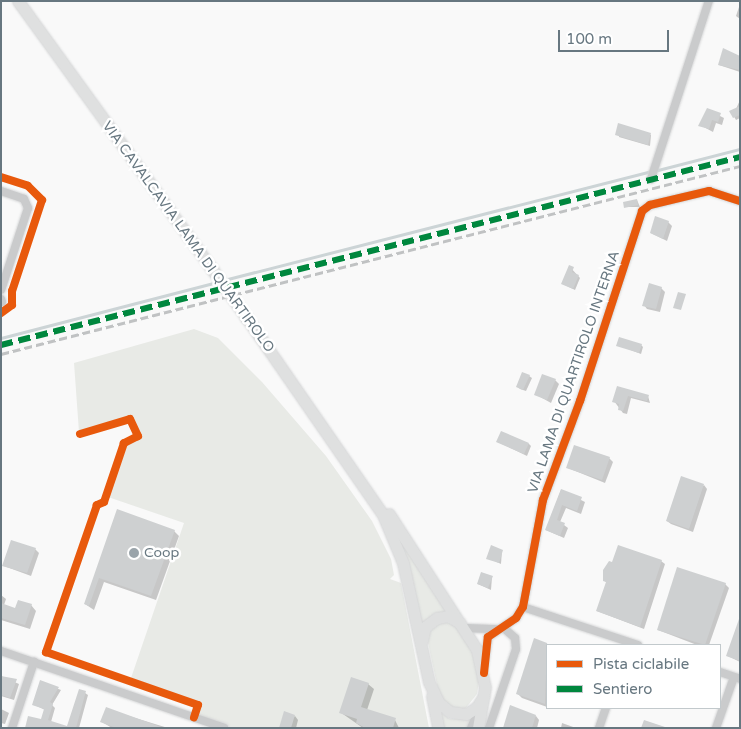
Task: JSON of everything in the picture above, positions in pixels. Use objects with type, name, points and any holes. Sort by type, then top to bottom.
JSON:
[{"type":"main road","name":"VIA CAVALCAVIA LAMA DI QUARTIROLO","points":[[18,1],[212,269],[356,474],[401,531],[464,627],[477,650],[484,673],[484,696],[475,709],[466,714],[454,713],[442,708],[430,686],[395,539],[356,474]]},
{"type":"main road","name":"VIA CAVALCAVIA LAMA DI QUARTIROLO","points":[[422,647],[424,630],[433,620],[448,616],[464,627]]},
{"type":"main road","points":[[430,686],[438,728]]},
{"type":"main road","points":[[478,728],[484,696]]},
{"type":"street","points":[[651,179],[709,1]]},
{"type":"street","points":[[1,191],[24,198],[28,208],[1,290]]},
{"type":"street","name":"VIA LAMA DI QUARTIROLO INTERNA","points":[[523,607],[544,500],[580,400],[642,210],[650,205],[709,191],[740,201]]},
{"type":"street","points":[[484,673],[486,642],[523,607],[628,644]]},
{"type":"street","points":[[464,627],[502,628],[513,634],[517,645],[489,728]]},
{"type":"street","points":[[1,651],[224,728]]},
{"type":"street","points":[[12,728],[34,662]]},
{"type":"street","points":[[716,728],[737,678],[721,672]]},
{"type":"street","points":[[430,686],[433,728]]},
{"type":"street","points":[[471,728],[484,696]]},
{"type":"street","points":[[599,728],[606,709]]},
{"type":"street","points":[[196,728],[199,719]]},
{"type":"shaded area","points":[[194,329],[218,338],[262,382],[326,456],[372,521],[391,559],[394,575],[390,579],[401,583],[429,728],[232,728],[198,716],[202,703],[131,678],[184,523],[108,497],[125,445],[141,437],[131,416],[79,432],[74,363]]},
{"type":"shaded area","points":[[403,539],[449,612],[421,627],[400,541]]},
{"type":"shaded area","points":[[445,622],[455,625],[472,651],[479,681],[477,694],[465,709],[450,708],[439,694],[428,643],[429,633],[436,625]]},
{"type":"shaded area","points":[[439,711],[450,719],[471,719],[467,728],[441,728]]},
{"type":"building","points":[[723,48],[740,56],[740,70],[718,65]]},
{"type":"building","points":[[740,106],[740,115],[733,118],[729,111]]},
{"type":"building","points":[[707,108],[721,113],[718,122],[712,120],[709,129],[698,126]]},
{"type":"building","points":[[618,123],[651,133],[648,145],[615,135]]},
{"type":"building","points":[[637,199],[638,205],[624,208],[623,202]]},
{"type":"building","points":[[655,216],[669,221],[663,239],[650,233]]},
{"type":"building","points":[[569,265],[574,267],[572,272],[579,275],[573,289],[561,284]]},
{"type":"building","points":[[649,283],[662,287],[656,309],[642,306]]},
{"type":"building","points":[[678,292],[686,294],[681,310],[673,308]]},
{"type":"building","points":[[619,337],[642,344],[639,353],[616,346]]},
{"type":"building","points":[[522,372],[530,375],[523,390],[516,387]]},
{"type":"building","points":[[542,374],[556,379],[547,400],[534,395]]},
{"type":"building","points":[[617,386],[649,395],[647,401],[628,396],[623,411],[618,410],[619,404],[612,402]]},
{"type":"building","points":[[501,431],[529,443],[524,454],[496,442]]},
{"type":"building","points":[[574,445],[610,457],[602,480],[566,468]]},
{"type":"building","points":[[681,476],[704,484],[689,529],[666,521]]},
{"type":"building","points":[[561,489],[582,497],[577,511],[562,505],[557,520],[565,523],[560,536],[545,530]]},
{"type":"building","name":"Coop","points":[[117,509],[175,530],[151,596],[99,578],[89,606],[84,604]]},
{"type":"building","points":[[11,540],[36,548],[27,573],[2,566]]},
{"type":"building","points":[[491,545],[503,550],[499,563],[486,559]]},
{"type":"building","points":[[618,545],[662,560],[640,627],[596,611],[606,582],[603,581],[603,570],[609,561],[612,562]]},
{"type":"building","points":[[677,567],[726,583],[705,644],[657,630]]},
{"type":"building","points":[[481,572],[493,576],[488,588],[477,584]]},
{"type":"building","points":[[18,600],[32,604],[25,625],[1,618],[1,603],[15,608]]},
{"type":"building","points":[[740,620],[740,661],[726,656]]},
{"type":"building","points":[[534,638],[547,643],[545,704],[516,694]]},
{"type":"building","points":[[1,676],[17,679],[10,698],[1,695]]},
{"type":"building","points":[[351,677],[369,683],[361,707],[396,718],[393,728],[365,728],[356,723],[357,719],[339,713]]},
{"type":"building","points":[[40,680],[59,687],[50,702],[53,704],[48,720],[67,726],[79,689],[86,691],[76,728],[25,728],[28,716],[41,719],[44,709],[32,705]]},
{"type":"building","points":[[510,705],[536,715],[532,728],[503,728]]},
{"type":"building","points":[[106,707],[161,728],[116,728],[100,722]]},
{"type":"building","points":[[284,711],[295,715],[291,728],[279,728]]},
{"type":"building","points":[[644,720],[665,727],[665,728],[641,728]]},
{"type":"waterway","points":[[658,170],[740,149]]},
{"type":"waterway","points":[[224,280],[649,172]]},
{"type":"waterway","points":[[1,338],[217,282]]},
{"type":"railway","points":[[1,354],[740,166]]},
{"type":"marked path","points":[[1,345],[740,157]]},
{"type":"cycle path","points":[[1,177],[28,186],[42,200],[12,291],[12,305],[1,313]]},
{"type":"cycle path","points":[[484,673],[488,637],[516,618],[523,607],[543,500],[580,401],[642,211],[650,205],[709,191],[740,201]]},
{"type":"cycle path","points":[[80,434],[130,419],[138,436],[124,443],[104,502],[97,505],[46,652],[198,705],[194,717]]},
{"type":"place","name":"Coop","points":[[134,553]]}]
